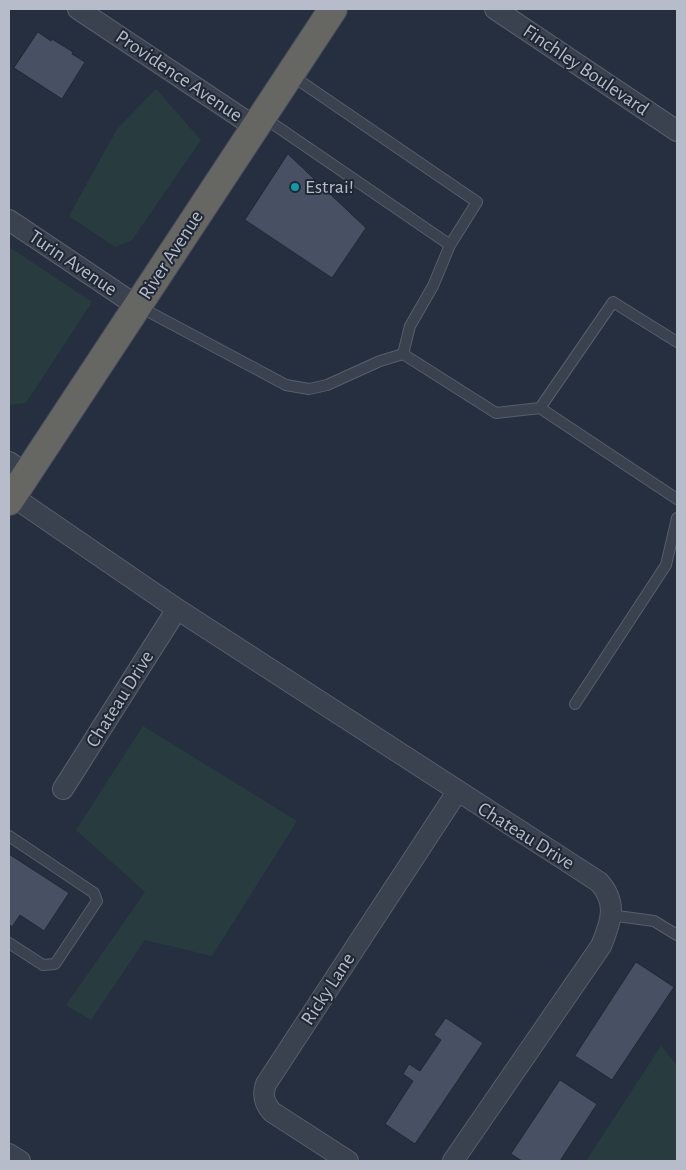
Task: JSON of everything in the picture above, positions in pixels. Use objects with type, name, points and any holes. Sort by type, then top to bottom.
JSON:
[{"type":"highway","name":"River Avenue","points":[[10,499],[18,468],[137,306],[332,9]]},
{"type":"street","name":"Providence Avenue","points":[[78,9],[258,121]]},
{"type":"street","name":"Finchley Boulevard","points":[[495,9],[677,132]]},
{"type":"street","name":"Turin Avenue","points":[[9,220],[137,306]]},
{"type":"street","name":"Chateau Drive","points":[[10,499],[457,792],[599,882],[609,893],[610,914],[601,946],[453,1161]]},
{"type":"street","name":"Chateau Drive","points":[[63,789],[177,608]]},
{"type":"street","name":"Ricky Lane","points":[[348,1161],[272,1112],[264,1098],[266,1084],[457,792]]},
{"type":"street","points":[[9,1154],[20,1161]]},
{"type":"lane","points":[[290,74],[477,202],[450,245],[433,286],[410,326],[403,354]]},
{"type":"lane","points":[[258,121],[450,245]]},
{"type":"lane","points":[[540,408],[614,302],[677,342]]},
{"type":"lane","points":[[137,306],[286,385],[309,389],[327,385],[380,361],[403,354],[496,413],[540,408],[677,499]]},
{"type":"lane","points":[[574,704],[666,565],[677,518]]},
{"type":"lane","points":[[9,836],[94,893],[97,900],[54,964],[43,965],[9,944]]},
{"type":"lane","points":[[610,914],[654,921],[677,935]]},
{"type":"green space","points":[[156,89],[201,140],[132,240],[115,247],[69,216],[117,129]]},
{"type":"green space","points":[[9,247],[92,302],[26,403],[9,405]]},
{"type":"green space","points":[[143,726],[297,821],[212,956],[145,940],[91,1020],[66,1005],[145,892],[76,830]]},
{"type":"green space","points":[[661,1046],[677,1065],[677,1161],[586,1161]]},
{"type":"building","points":[[38,32],[73,52],[72,54],[85,62],[62,99],[14,68]]},
{"type":"building","name":"Estrai!","points":[[288,154],[366,228],[332,278],[245,220]]},
{"type":"building","points":[[9,854],[69,893],[44,931],[20,915],[12,927],[9,924]]},
{"type":"building","points":[[636,962],[674,987],[612,1080],[575,1056]]},
{"type":"building","points":[[446,1018],[483,1043],[415,1144],[385,1124],[413,1081],[403,1074],[409,1064],[420,1071],[441,1040],[434,1035]]},
{"type":"building","points":[[560,1080],[597,1104],[560,1161],[522,1161],[511,1154]]},
{"type":"place","name":"Estrai!","points":[[295,187]]}]
